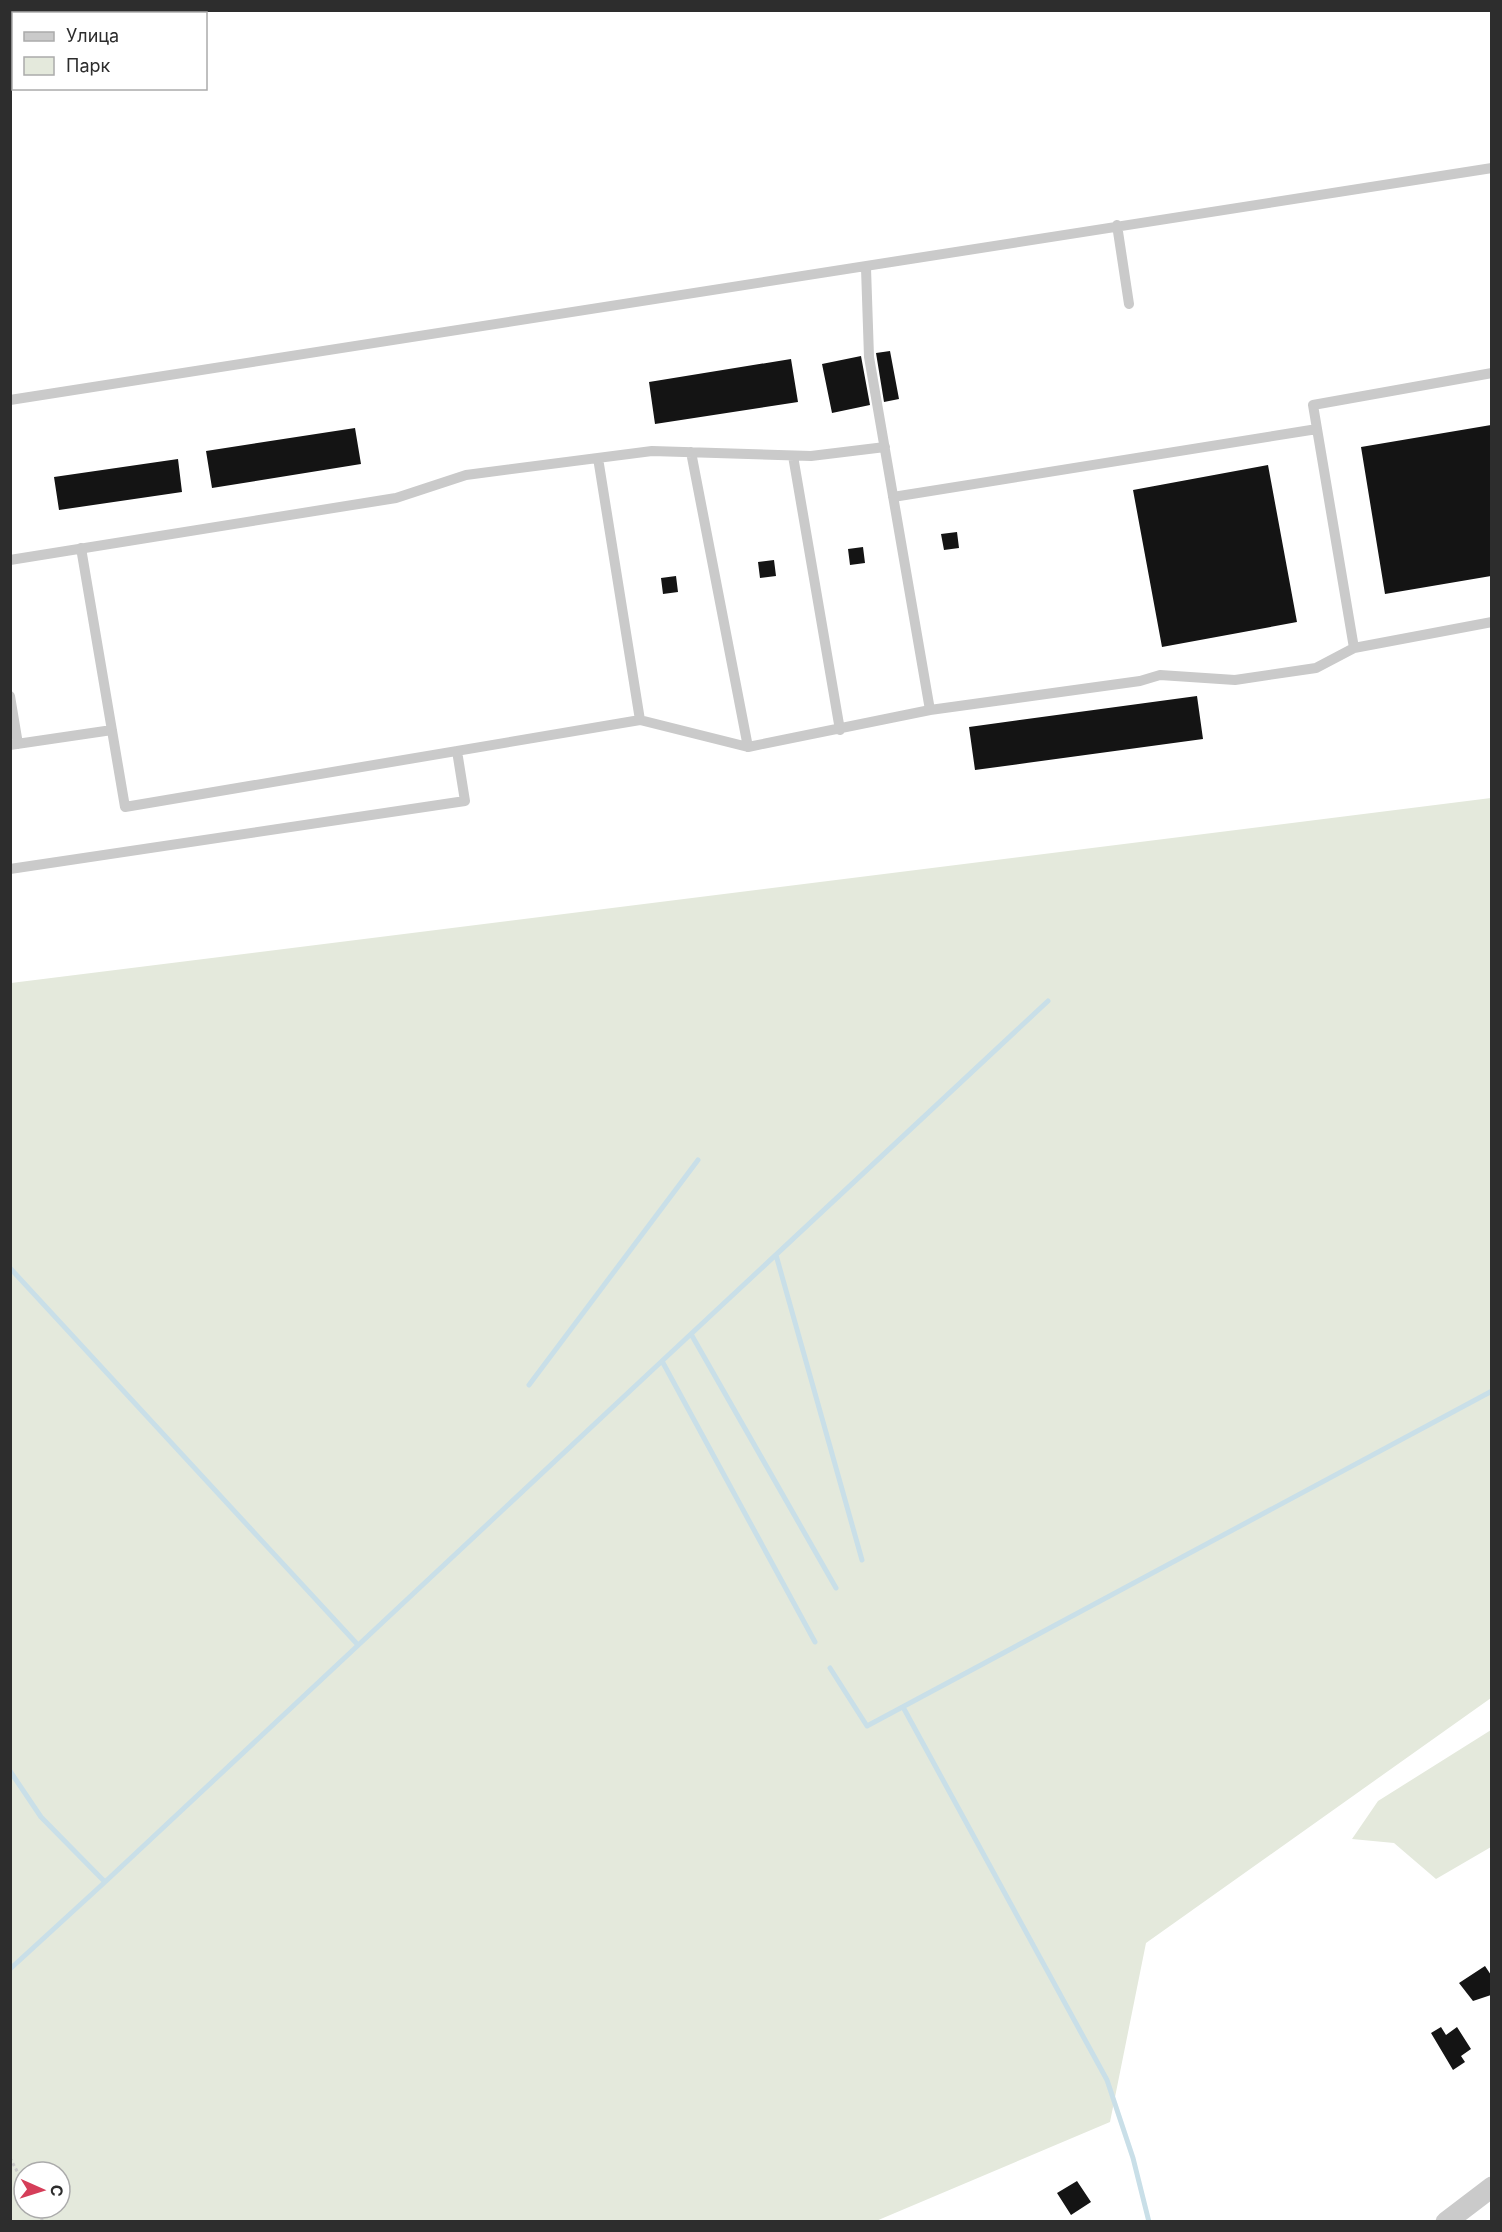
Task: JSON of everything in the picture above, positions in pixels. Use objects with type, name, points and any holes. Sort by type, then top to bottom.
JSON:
[{"type":"street","points":[[1446,2222],[1491,2187]]},
{"type":"lane","points":[[10,400],[387,339],[866,268],[1117,225],[1491,168]]},
{"type":"lane","points":[[1117,225],[1128,304]]},
{"type":"lane","points":[[866,268],[869,357],[930,710]]},
{"type":"lane","points":[[1354,648],[1313,405],[1491,373]]},
{"type":"lane","points":[[893,497],[1317,429]]},
{"type":"lane","points":[[10,560],[396,498],[466,476],[652,451],[811,456],[885,447]]},
{"type":"lane","points":[[691,452],[748,747]]},
{"type":"lane","points":[[793,456],[840,730]]},
{"type":"lane","points":[[598,458],[640,720]]},
{"type":"lane","points":[[81,548],[125,807],[640,720],[748,747],[930,710],[1140,681],[1160,675],[1246,678],[1316,668],[1354,648],[1491,622]]},
{"type":"lane","points":[[10,696],[14,745],[112,730]]},
{"type":"lane","points":[[10,869],[465,801],[457,751]]},
{"type":"green space","points":[[1491,798],[1491,1698],[1146,1943],[1110,2122],[876,2221],[11,2221],[11,983]]},
{"type":"green space","points":[[1491,1730],[1491,1847],[1436,1879],[1394,1843],[1352,1839],[1378,1801]]},
{"type":"building","points":[[890,351],[899,399],[884,402],[876,353]]},
{"type":"building","points":[[861,356],[870,405],[832,413],[822,364]]},
{"type":"building","points":[[791,359],[798,402],[655,424],[649,382]]},
{"type":"building","points":[[1491,425],[1491,576],[1385,594],[1361,447]]},
{"type":"building","points":[[355,428],[361,464],[212,488],[206,451]]},
{"type":"building","points":[[178,459],[182,492],[59,510],[54,477]]},
{"type":"building","points":[[1268,465],[1297,622],[1162,647],[1133,490]]},
{"type":"building","points":[[957,532],[959,548],[944,550],[941,534]]},
{"type":"building","points":[[863,547],[865,563],[850,565],[848,549]]},
{"type":"building","points":[[774,560],[776,576],[760,578],[758,562]]},
{"type":"building","points":[[676,576],[678,592],[663,594],[661,578]]},
{"type":"building","points":[[1197,696],[1203,739],[975,770],[969,727]]},
{"type":"building","points":[[1485,1966],[1491,1975],[1491,1995],[1473,2001],[1459,1983]]},
{"type":"building","points":[[1441,2027],[1446,2035],[1457,2027],[1471,2049],[1461,2056],[1465,2062],[1453,2070],[1431,2033]]},
{"type":"building","points":[[1077,2181],[1091,2202],[1071,2215],[1057,2193]]},
{"type":"waterway","points":[[662,1361],[1048,1001]]},
{"type":"waterway","points":[[529,1385],[698,1160]]},
{"type":"waterway","points":[[776,1255],[862,1560]]},
{"type":"waterway","points":[[10,1268],[358,1645]]},
{"type":"waterway","points":[[691,1334],[836,1588]]},
{"type":"waterway","points":[[105,1882],[662,1361],[815,1642]]},
{"type":"waterway","points":[[830,1668],[867,1726],[1492,1391]]},
{"type":"waterway","points":[[903,1707],[1107,2080],[1133,2158],[1149,2222]]},
{"type":"waterway","points":[[10,1771],[41,1817],[105,1882],[10,1969]]}]
